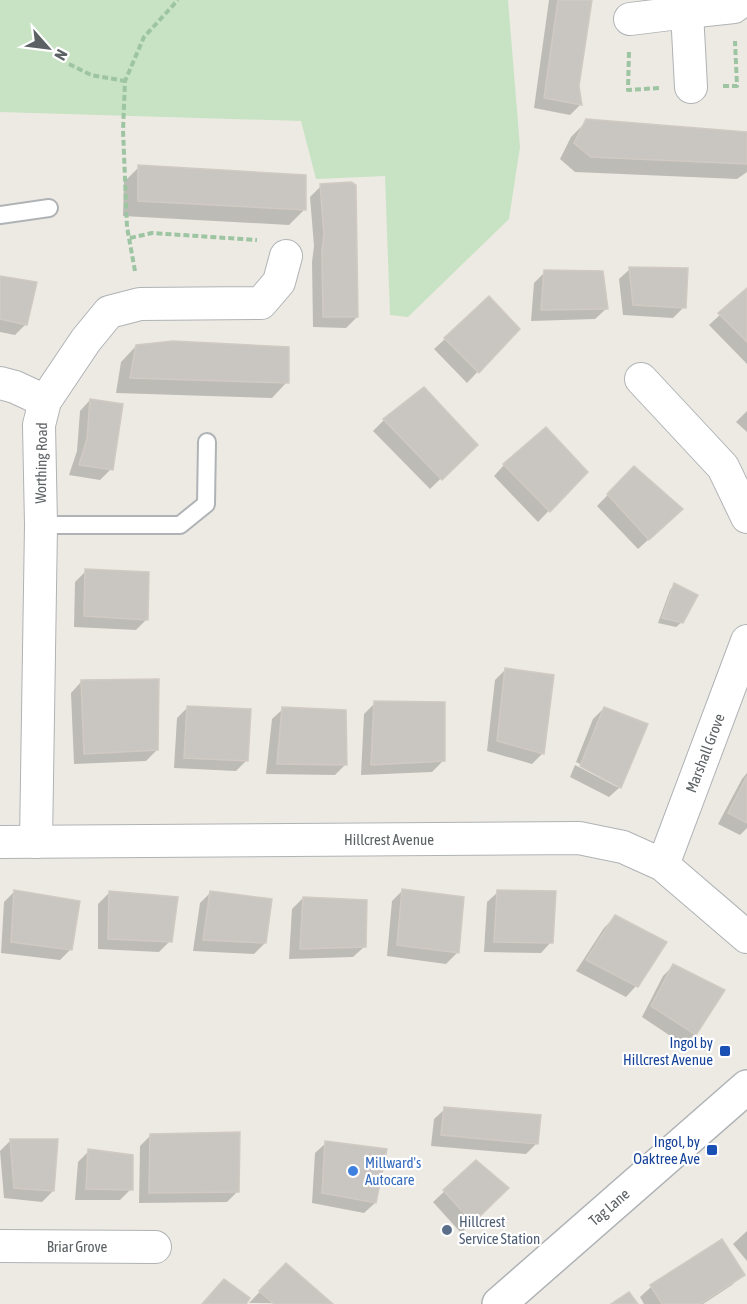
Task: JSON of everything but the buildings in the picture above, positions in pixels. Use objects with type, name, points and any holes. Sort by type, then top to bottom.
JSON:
[{"type":"main road","name":"Tag Lane","points":[[498,1304],[747,1087]]},
{"type":"street","points":[[630,19],[734,7],[742,0]]},
{"type":"street","points":[[687,12],[691,87]]},
{"type":"street","name":"Worthing Road","points":[[36,842],[41,525],[39,425],[45,401],[86,340],[109,312],[140,304],[261,303],[279,282],[286,256]]},
{"type":"street","points":[[641,379],[723,467],[747,517]]},
{"type":"street","points":[[0,383],[15,387],[45,401]]},
{"type":"street","name":"Marshall Grove","points":[[663,865],[747,641]]},
{"type":"street","name":"Hillcrest Avenue","points":[[0,842],[579,838],[623,847],[663,865],[747,937]]},
{"type":"street","name":"Briar Grove","points":[[0,1246],[154,1247]]},
{"type":"lane","points":[[0,215],[49,208]]},
{"type":"lane","points":[[41,525],[180,525],[206,504],[207,442]]},
{"type":"path","points":[[140,304],[127,227],[123,130],[125,81],[144,37],[178,0]]},
{"type":"path","points":[[69,64],[91,75],[125,81]]},
{"type":"path","points":[[130,238],[152,233],[283,242],[286,256]]},
{"type":"green space","points":[[0,0],[508,0],[520,147],[509,219],[408,317],[390,315],[385,176],[316,179],[301,121],[0,112]]},
{"type":"place","name":"Ingol by Hillcrest Avenue","points":[[725,1051]]},
{"type":"place","name":"Ingol, by Oaktree Ave","points":[[712,1150]]},
{"type":"place","name":"Millward's Autocare","points":[[353,1171]]},
{"type":"place","name":"Hillcrest Service Station","points":[[447,1230]]}]
